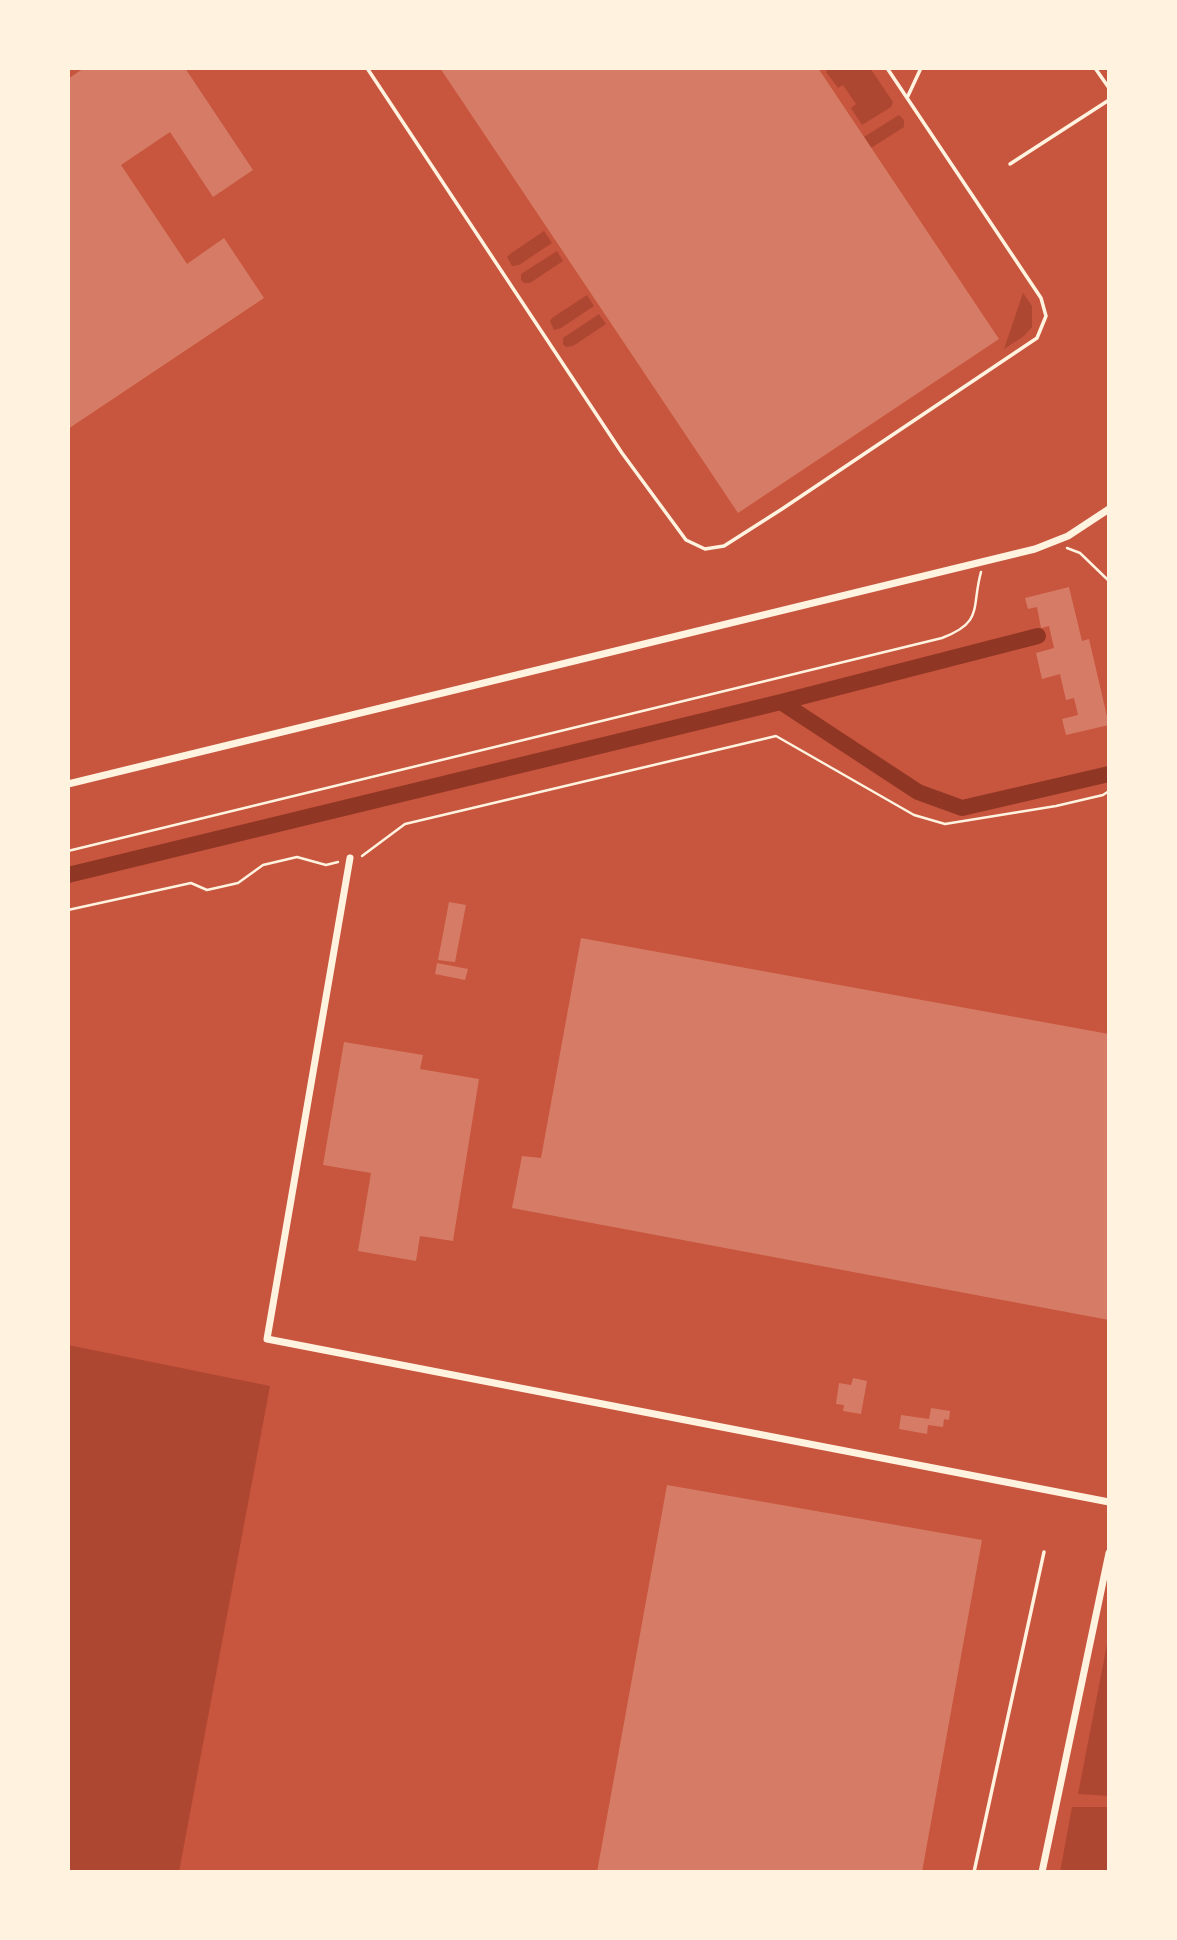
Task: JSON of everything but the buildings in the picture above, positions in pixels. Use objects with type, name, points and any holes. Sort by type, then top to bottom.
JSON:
[{"type":"street","points":[[68,783],[981,563],[1054,543],[1068,537],[1109,509]]},
{"type":"street","points":[[351,859],[267,1339],[1109,1502]]},
{"type":"street","points":[[1042,1872],[1109,1553]]},
{"type":"lane","points":[[366,68],[622,453],[686,540],[705,549],[724,546],[1037,338],[1046,316],[1041,298],[887,68]]},
{"type":"lane","points":[[907,99],[921,68]]},
{"type":"lane","points":[[1095,68],[1109,88]]},
{"type":"lane","points":[[1010,164],[1109,100]]},
{"type":"lane","points":[[974,1872],[1044,1552]]},
{"type":"path","points":[[1054,543],[1080,553],[1109,581]]},
{"type":"path","points":[[68,851],[942,639],[959,632],[970,622],[975,608],[981,563]]},
{"type":"path","points":[[68,911],[191,883],[207,891],[238,883],[263,864],[297,858],[326,865],[351,859],[363,856],[405,824],[775,736],[914,815],[945,824],[1056,806],[1109,791]]},
{"type":"shaded area","points":[[829,68],[870,68],[893,102],[891,107],[862,125],[851,108],[856,104],[843,85],[838,88],[826,72]]},
{"type":"shaded area","points":[[899,115],[904,120],[904,127],[871,148],[864,137]]},
{"type":"shaded area","points":[[544,231],[552,243],[519,265],[512,266],[507,257]]},
{"type":"shaded area","points":[[557,251],[563,261],[530,283],[521,280],[521,274]]},
{"type":"shaded area","points":[[1023,293],[1032,306],[1032,327],[1024,336],[1004,349]]},
{"type":"shaded area","points":[[587,295],[594,306],[554,330],[550,321],[552,318]]},
{"type":"shaded area","points":[[599,314],[606,324],[573,346],[566,347],[563,344],[563,338]]},
{"type":"shaded area","points":[[68,1345],[270,1386],[179,1872],[68,1872]]},
{"type":"shaded area","points":[[1109,1634],[1109,1796],[1078,1794]]},
{"type":"shaded area","points":[[1072,1807],[1109,1807],[1109,1872],[1060,1872]]},
{"type":"waterway","points":[[781,702],[1038,636]]},
{"type":"waterway","points":[[68,875],[781,702],[918,792],[962,808],[1109,774]]}]
